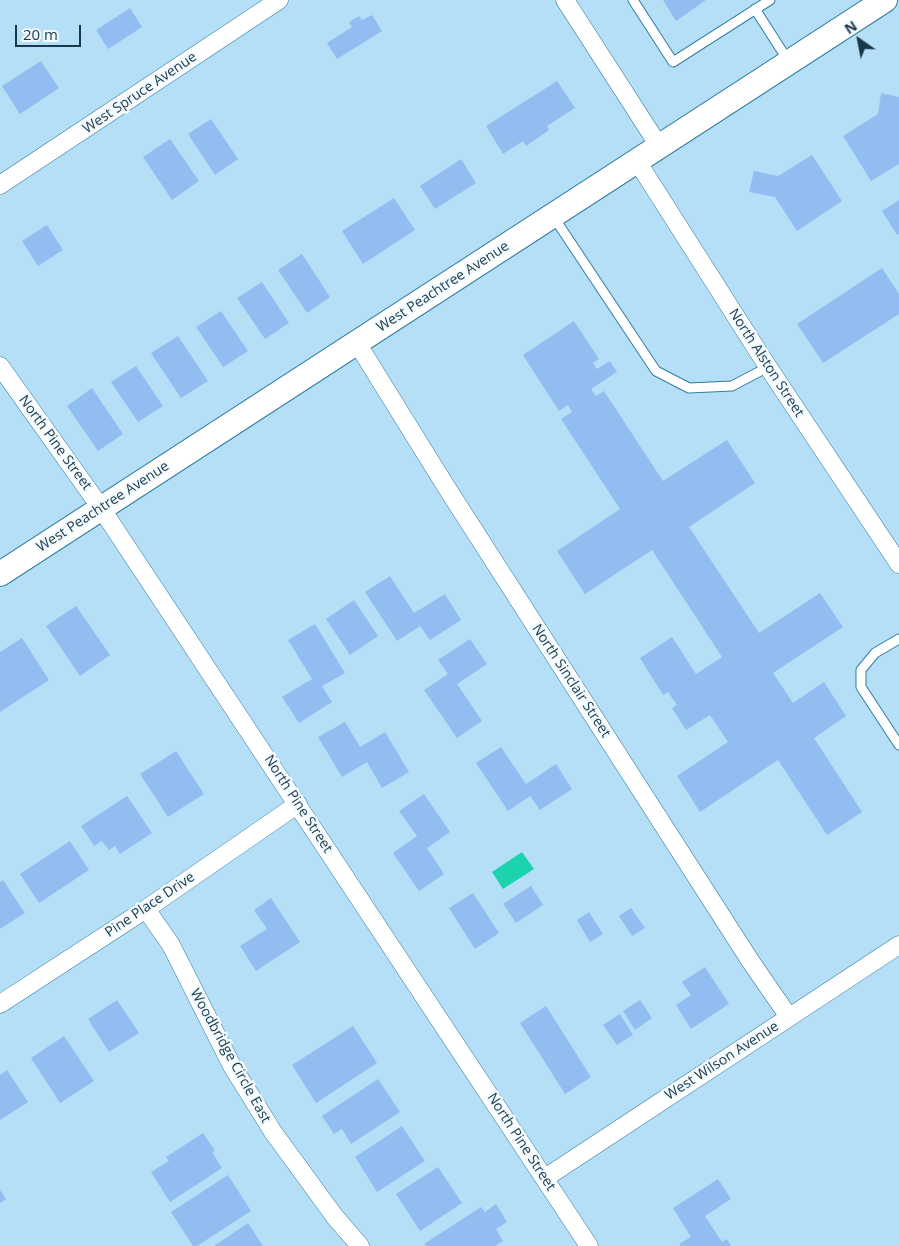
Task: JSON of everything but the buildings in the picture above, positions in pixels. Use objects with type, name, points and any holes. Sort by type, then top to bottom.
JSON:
[{"type":"street","name":"West Spruce Avenue","points":[[0,185],[280,0]]},
{"type":"street","points":[[565,0],[659,146]]},
{"type":"street","name":"West Peachtree Avenue","points":[[0,574],[885,0]]},
{"type":"street","name":"North Alston Street","points":[[637,161],[768,366],[899,564]]},
{"type":"street","name":"North Sinclair Street","points":[[357,342],[455,501],[746,953],[790,1017]]},
{"type":"street","name":"North Pine Street","points":[[0,366],[102,508],[589,1246]]},
{"type":"street","name":"Pine Place Drive","points":[[0,1004],[146,909],[298,804]]},
{"type":"street","name":"Woodbridge Circle East","points":[[146,909],[171,946],[232,1066],[273,1132],[329,1209],[360,1246]]},
{"type":"street","name":"West Wilson Avenue","points":[[545,1178],[899,945]]},
{"type":"lane","points":[[633,0],[673,62],[770,0]]},
{"type":"lane","points":[[756,9],[789,62]]},
{"type":"lane","points":[[553,215],[656,371],[689,388],[732,386],[768,366]]},
{"type":"lane","points":[[899,640],[875,653],[861,670],[861,687],[899,745]]},
{"type":"shaded area","points":[[522,852],[534,869],[503,889],[492,872]]}]
